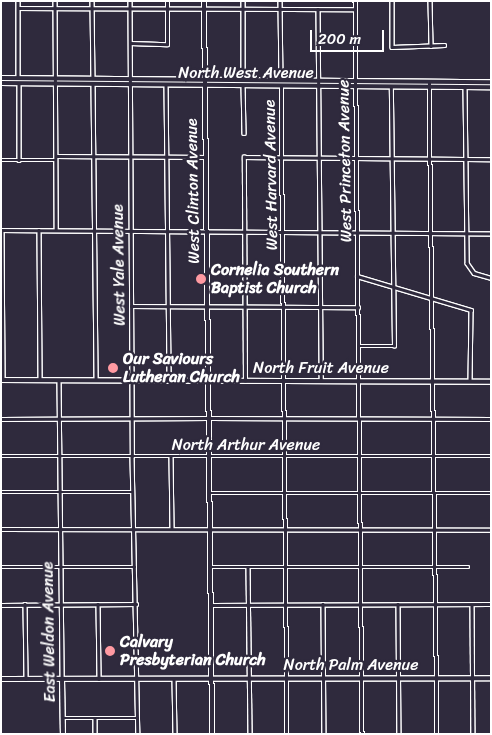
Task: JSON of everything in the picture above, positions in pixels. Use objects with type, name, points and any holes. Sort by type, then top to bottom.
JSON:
[{"type":"main road","name":"West Clinton Avenue","points":[[204,1],[212,734]]},
{"type":"main road","name":"North West Avenue","points":[[1,78],[18,81]]},
{"type":"main road","name":"North West Avenue","points":[[1,83],[18,81],[93,81],[491,87]]},
{"type":"main road","name":"North West Avenue","points":[[429,85],[491,82]]},
{"type":"main road","name":"North Fruit Avenue","points":[[2,380],[491,382]]},
{"type":"main road","name":"North Palm Avenue","points":[[1,679],[491,678]]},
{"type":"main road","name":"East Weldon Avenue","points":[[62,679],[63,734]]},
{"type":"street","points":[[18,1],[19,160]]},
{"type":"street","points":[[55,1],[56,230]]},
{"type":"street","points":[[92,1],[96,380]]},
{"type":"street","name":"West Yale Avenue","points":[[130,1],[132,456],[138,734]]},
{"type":"street","points":[[130,43],[168,44],[167,1]]},
{"type":"street","points":[[243,1],[244,133]]},
{"type":"street","name":"West Harvard Avenue","points":[[280,1],[288,604],[287,734]]},
{"type":"street","name":"West Princeton Avenue","points":[[355,1],[362,734]]},
{"type":"street","points":[[392,1],[392,47],[444,46]]},
{"type":"street","points":[[430,1],[431,46]]},
{"type":"street","points":[[18,8],[355,9]]},
{"type":"street","points":[[318,9],[321,381]]},
{"type":"street","points":[[166,82],[169,380]]},
{"type":"street","points":[[358,346],[394,346],[391,84]]},
{"type":"street","points":[[429,85],[432,493],[437,734]]},
{"type":"street","points":[[466,87],[467,263],[474,274],[491,278]]},
{"type":"street","points":[[1,160],[93,156],[206,157]]},
{"type":"street","points":[[245,381],[244,157],[491,159]]},
{"type":"street","points":[[2,380],[2,230],[491,233]]},
{"type":"street","points":[[38,230],[40,380]]},
{"type":"street","points":[[357,276],[470,310],[470,381]]},
{"type":"street","points":[[131,306],[358,307]]},
{"type":"street","name":"East Weldon Avenue","points":[[59,380],[62,679]]},
{"type":"street","points":[[1,419],[132,417],[491,419]]},
{"type":"street","name":"North Arthur Avenue","points":[[1,456],[491,456]]},
{"type":"street","points":[[171,456],[172,529]]},
{"type":"street","points":[[1,492],[133,492]]},
{"type":"street","points":[[210,493],[491,493]]},
{"type":"street","points":[[1,529],[491,530]]},
{"type":"street","points":[[1,567],[135,567]]},
{"type":"street","points":[[210,567],[468,567]]},
{"type":"street","points":[[248,567],[250,734]]},
{"type":"street","points":[[25,604],[26,679]]},
{"type":"street","points":[[98,604],[99,679]]},
{"type":"street","points":[[1,605],[136,604]]},
{"type":"street","points":[[323,604],[324,734]]},
{"type":"street","points":[[398,604],[399,734]]},
{"type":"street","points":[[210,605],[491,604]]},
{"type":"street","points":[[472,605],[473,734]]},
{"type":"street","points":[[174,678],[175,734]]},
{"type":"street","points":[[62,718],[138,718]]},
{"type":"street","points":[[95,718],[95,734]]},
{"type":"place","name":"Cornelia Southern Baptist Church","points":[[201,279]]},
{"type":"place","name":"Our Saviours Lutheran Church","points":[[113,368]]},
{"type":"place","name":"Calvary Presbyterian Church","points":[[110,651]]}]
